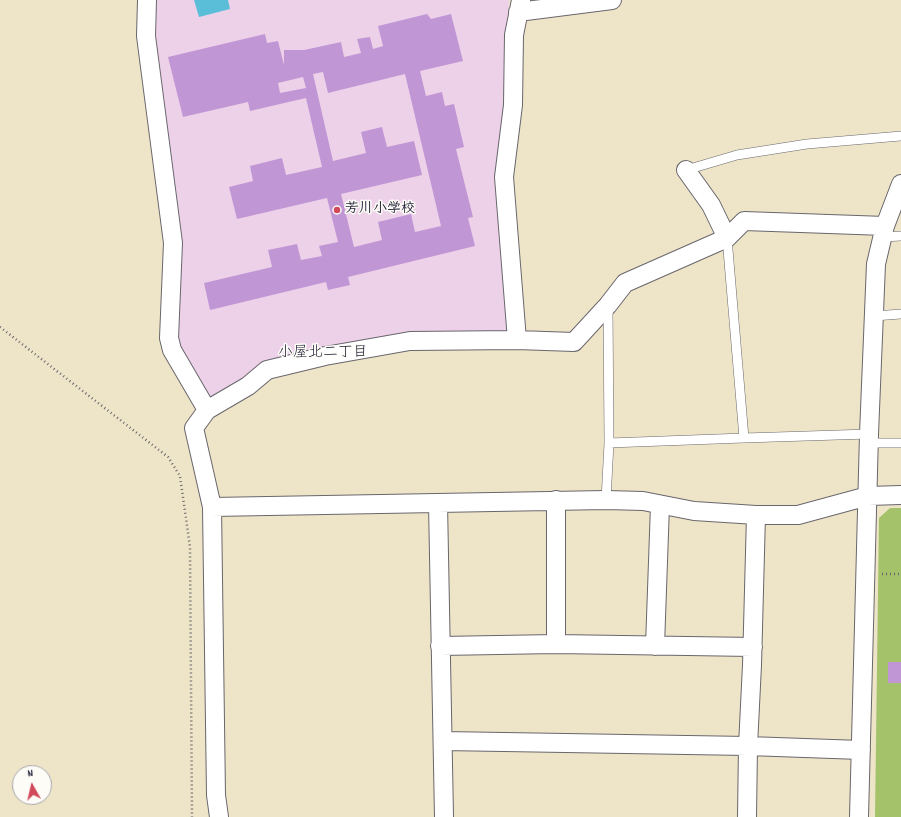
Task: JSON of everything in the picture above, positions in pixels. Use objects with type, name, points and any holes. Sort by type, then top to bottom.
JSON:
[{"type":"street","points":[[147,0],[146,36],[173,243],[169,338],[172,350],[207,410]]},
{"type":"street","points":[[517,340],[504,177],[513,105],[514,35],[519,6],[612,0]]},
{"type":"street","points":[[686,170],[712,206],[727,238]]},
{"type":"street","points":[[859,817],[869,439],[876,264],[884,232],[901,184]]},
{"type":"street","points":[[219,817],[216,795],[212,507],[194,428],[207,410],[248,386],[267,370],[325,356],[410,341],[517,340],[574,342],[608,305],[625,283],[727,238],[744,221],[884,232]]},
{"type":"street","points":[[212,507],[606,500],[643,501],[694,510],[756,515],[798,515],[868,496],[901,495]]},
{"type":"street","points":[[556,500],[556,644]]},
{"type":"street","points":[[438,503],[444,817]]},
{"type":"street","points":[[655,646],[660,505]]},
{"type":"street","points":[[747,817],[756,515]]},
{"type":"street","points":[[440,646],[556,644],[753,647]]},
{"type":"street","points":[[443,741],[748,746],[860,750]]},
{"type":"lane","points":[[686,170],[737,155],[792,146],[901,136]]},
{"type":"lane","points":[[884,232],[901,236]]},
{"type":"lane","points":[[727,238],[744,438]]},
{"type":"lane","points":[[606,500],[609,443],[608,305]]},
{"type":"lane","points":[[874,316],[901,314]]},
{"type":"lane","points":[[609,443],[744,438],[869,439],[901,443]]},
{"type":"path","points":[[0,328],[168,457],[180,476],[190,547],[192,817]]},
{"type":"path","points":[[887,574],[901,574]]},
{"type":"shaded area","name":"芳川小学校","points":[[153,0],[509,0],[509,329],[502,331],[419,331],[271,360],[221,397],[210,398],[175,341],[153,35]]},
{"type":"green space","points":[[890,508],[901,508],[901,817],[875,817],[879,518]]},
{"type":"water","points":[[194,0],[228,0],[230,9],[199,17]]},
{"type":"building","points":[[427,14],[431,19],[451,14],[463,61],[420,71],[426,96],[442,92],[445,106],[454,104],[464,147],[456,149],[473,217],[468,218],[475,246],[348,277],[350,285],[328,290],[326,282],[210,310],[204,283],[272,267],[268,250],[297,244],[301,260],[322,256],[319,246],[338,242],[327,198],[237,219],[229,187],[253,181],[250,166],[282,158],[286,175],[322,167],[306,98],[250,111],[248,102],[183,117],[168,57],[265,34],[267,43],[278,41],[284,65],[284,50],[304,50],[341,42],[344,57],[361,53],[357,39],[370,37],[373,49],[383,46],[378,26]],"holes":[[[323,72],[328,93],[405,74],[441,226],[415,232],[411,214],[378,222],[382,240],[354,247],[341,194],[422,175],[414,141],[387,147],[382,127],[361,132],[366,153],[333,161],[313,74]],[[303,77],[306,88],[280,93],[278,83]]]},
{"type":"building","points":[[888,662],[901,662],[901,683],[888,683]]},
{"type":"place","name":"芳川小学校","points":[[337,210]]},
{"type":"district","name":"小屋北二丁目","points":[[323,354]]}]
